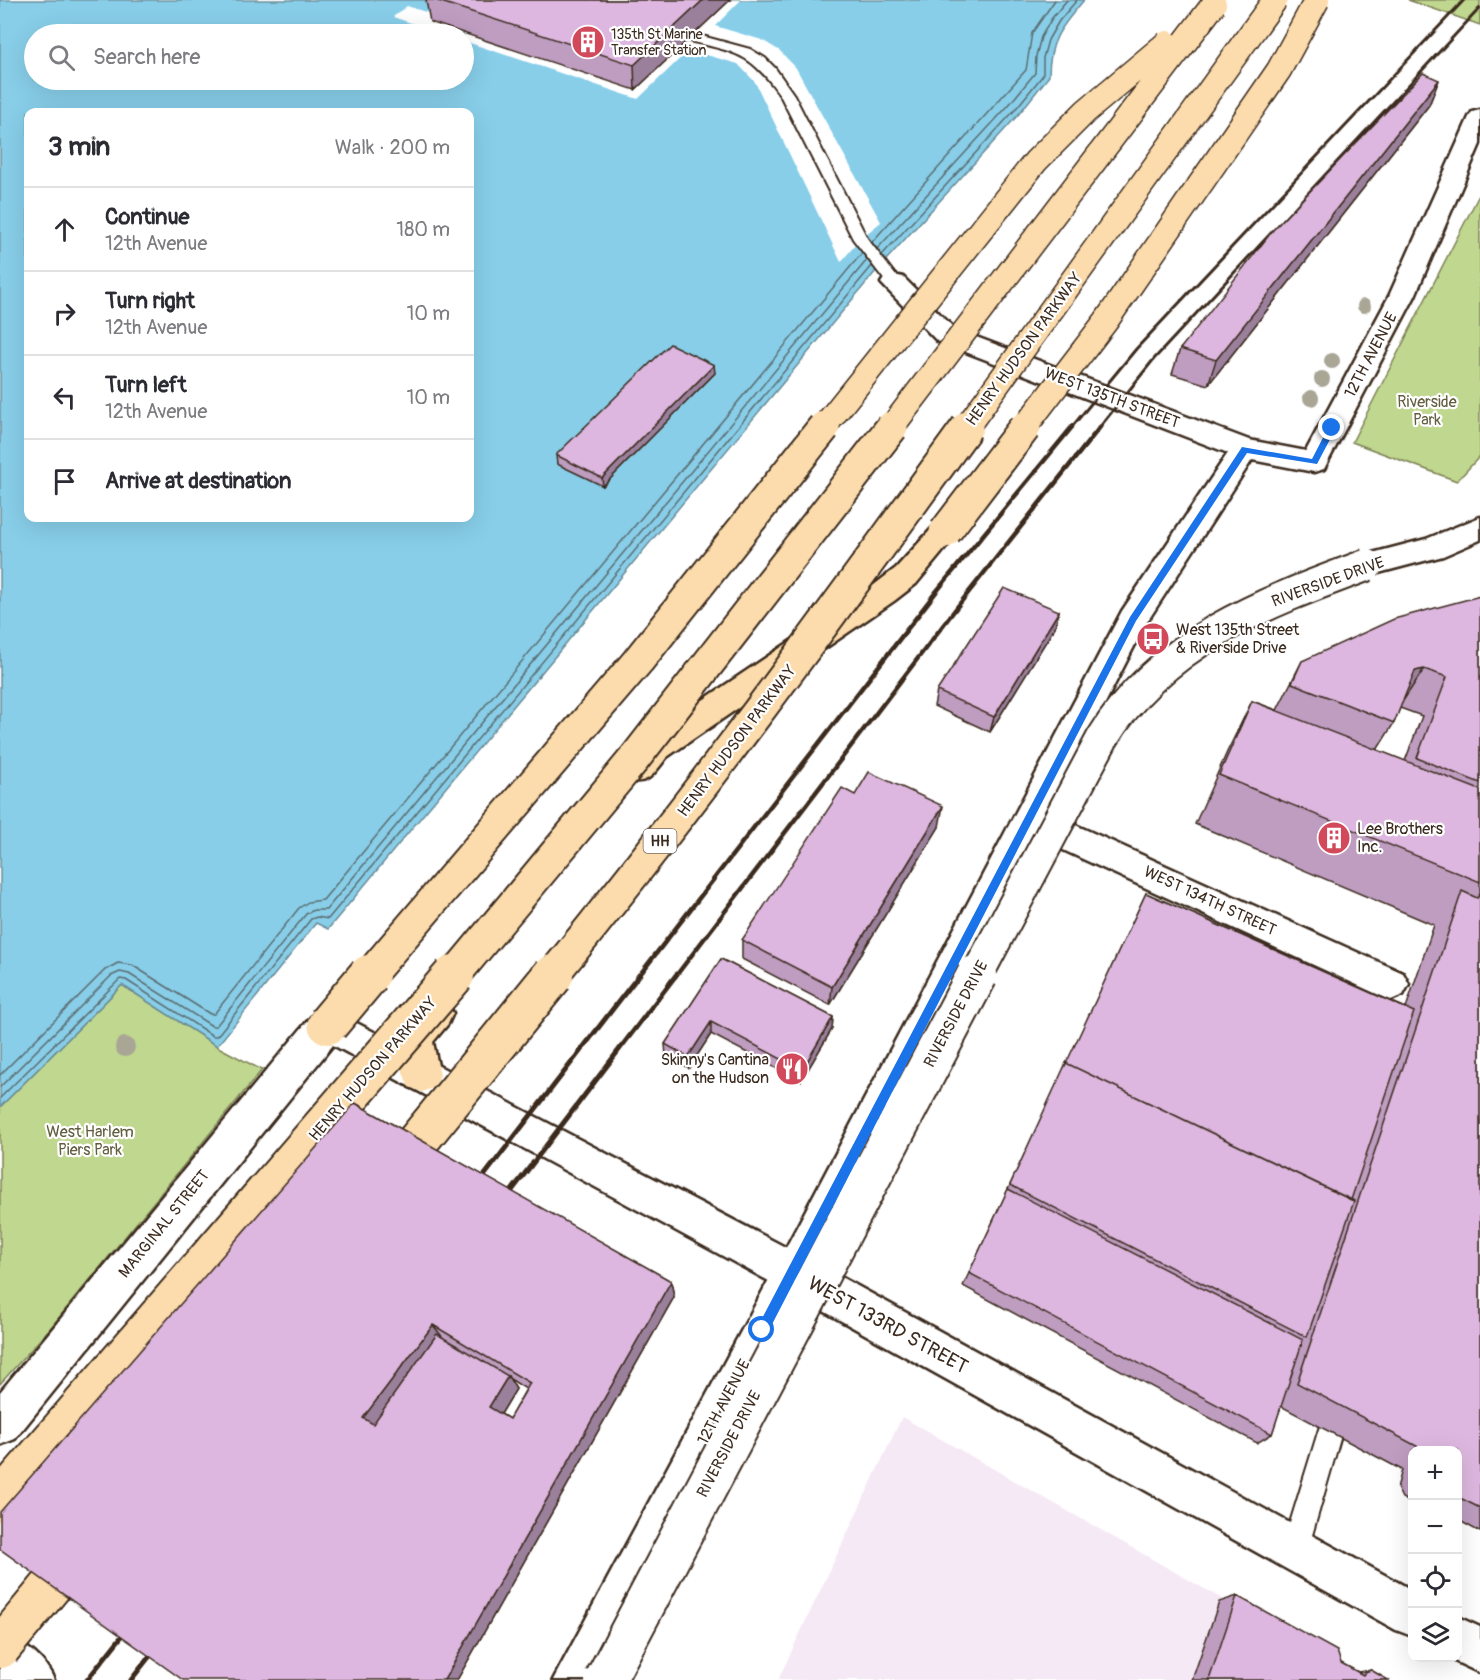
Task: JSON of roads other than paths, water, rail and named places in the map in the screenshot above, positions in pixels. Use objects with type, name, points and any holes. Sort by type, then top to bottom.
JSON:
[{"type":"highway","name":"HENRY HUDSON PARKWAY","points":[[372,1197],[619,894],[790,672],[1275,0]]},
{"type":"highway","points":[[422,1074],[414,1038],[656,748],[891,588],[906,576],[945,532],[1113,312],[1279,70],[1317,0]]},
{"type":"highway","name":"HENRY HUDSON PARKWAY","points":[[0,1501],[423,1012],[628,768],[797,552],[1215,2]]},
{"type":"highway","points":[[328,1024],[638,661],[1036,160],[1086,111],[1215,2]]},
{"type":"highway","points":[[0,1648],[99,1528]]},
{"type":"street","name":"12TH AVENUE","points":[[575,1680],[794,1273],[1043,820],[1133,619],[1245,449],[1314,462],[1402,296],[1480,117]]},
{"type":"street","name":"WEST 135TH STREET","points":[[894,283],[946,335],[1245,449]]},
{"type":"street","name":"RIVERSIDE DRIVE","points":[[605,1680],[1043,820],[1118,713],[1153,675],[1175,657],[1227,624],[1299,590],[1367,565],[1433,548],[1479,528]]},
{"type":"street","name":"WEST 134TH STREET","points":[[1043,820],[1403,982]]},
{"type":"street","name":"WEST 133RD STREET","points":[[328,1024],[794,1273],[1408,1611]]},
{"type":"street","name":"MARGINAL STREET","points":[[0,1424],[328,1024]]},
{"type":"street","points":[[1462,1641],[1480,1651]]},
{"type":"street","points":[[0,1655],[32,1680]]},
{"type":"lane","points":[[691,37],[745,52],[760,61],[770,71],[787,95],[860,239],[894,283]]},
{"type":"lane","points":[[1295,1549],[1330,1432]]},
{"type":"water","points":[[0,0],[1084,0],[1058,34],[1051,53],[1049,76],[1018,115],[876,271],[328,929],[316,923],[217,1046],[122,985],[0,1107]]},
{"type":"railway","points":[[1071,428],[1136,349],[1464,0]]},
{"type":"railway","points":[[1099,428],[1154,359],[1480,8]]},
{"type":"railway","points":[[638,977],[936,592],[1072,427]]},
{"type":"railway","points":[[675,977],[957,607],[1100,427]]},
{"type":"railway","points":[[474,1189],[639,975]]},
{"type":"railway","points":[[501,1205],[676,975]]},
{"type":"railway","points":[[87,1680],[133,1622]]},
{"type":"railway","points":[[131,1680],[160,1643]]},
{"type":"place","name":"135th St Marine Transfer Station","points":[[588,42]]},
{"type":"place","name":"West 135th Street & Riverside Drive","points":[[1153,639]]},
{"type":"place","name":"Lee Brothers Inc.","points":[[1334,838]]},
{"type":"place","name":"Skinny's Cantina on the Hudson","points":[[792,1069]]},
{"type":"park label","name":"Riverside Park","points":[[1427,411]]},
{"type":"park label","name":"West Harlem Piers Park","points":[[90,1141]]}]
